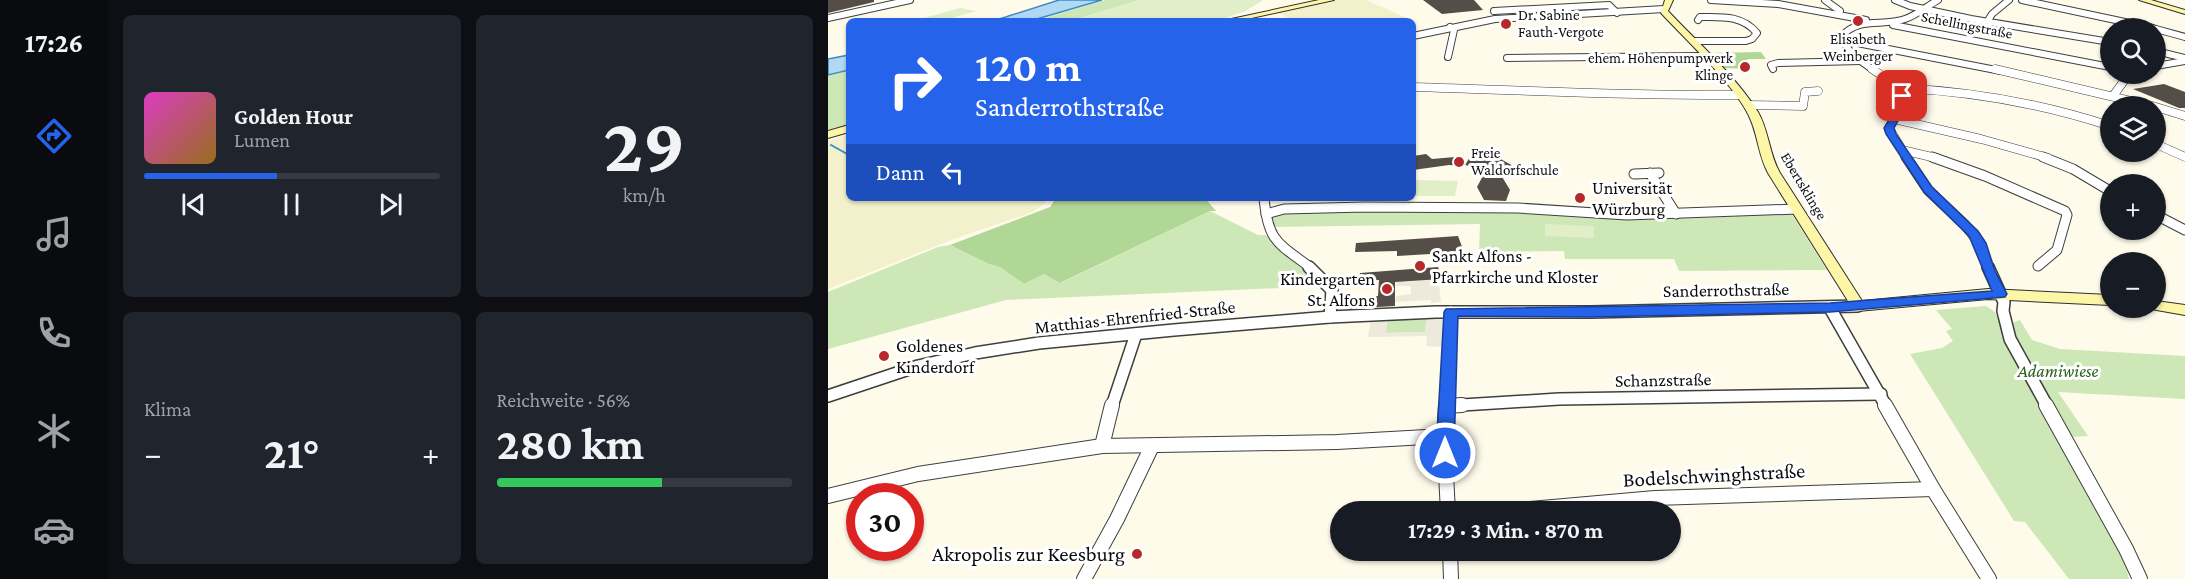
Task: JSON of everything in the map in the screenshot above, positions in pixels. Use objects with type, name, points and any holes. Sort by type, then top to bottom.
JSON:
[{"type":"street","points":[[828,18],[910,0]]},
{"type":"street","points":[[1240,18],[1330,0]]},
{"type":"street","points":[[1416,35],[1450,27],[1510,18],[1664,9],[1669,0]]},
{"type":"street","name":"Schellingstraße","points":[[1711,0],[1778,4],[2100,65]]},
{"type":"street","points":[[1825,0],[1838,9],[1839,15]]},
{"type":"street","points":[[1895,0],[1922,9],[1987,22],[2100,40]]},
{"type":"street","points":[[1842,40],[1842,36],[1849,27],[1874,22],[1904,20],[1938,0]]},
{"type":"street","points":[[1987,22],[1992,14],[2009,0]]},
{"type":"street","points":[[2022,0],[2104,18]]},
{"type":"street","points":[[2143,0],[2185,12]]},
{"type":"street","points":[[1234,18],[1267,3]]},
{"type":"street","points":[[1494,11],[1609,5],[1617,13]]},
{"type":"street","name":"Ebertsklinge","points":[[1664,9],[1748,105],[1760,129],[1768,161],[1858,306]]},
{"type":"street","points":[[1693,41],[1746,41],[1752,39],[1757,33],[1752,25],[1742,20],[1700,17],[1698,20]]},
{"type":"street","points":[[1448,57],[1454,30],[1450,27]]},
{"type":"street","points":[[2166,32],[2181,27]]},
{"type":"street","points":[[2166,32],[2185,37]]},
{"type":"street","points":[[1842,40],[1861,61],[1897,88],[1902,96],[1903,105],[1889,128],[1928,190],[1980,243],[1989,271],[2000,294],[2010,339],[2121,540],[2140,579]]},
{"type":"street","points":[[1842,40],[1922,54],[2113,96],[2122,84]]},
{"type":"street","points":[[2166,54],[2185,60]]},
{"type":"street","points":[[1507,57],[1703,56]]},
{"type":"street","points":[[2166,64],[2185,60]]},
{"type":"street","points":[[1773,69],[1771,65],[1778,63],[1861,61]]},
{"type":"street","points":[[1416,87],[1563,90],[1648,96],[1740,95]]},
{"type":"street","points":[[1897,88],[1999,97],[2050,108],[2100,123]]},
{"type":"street","points":[[1748,105],[1803,106],[1805,104],[1803,92],[1818,91]]},
{"type":"street","points":[[2166,110],[2185,116]]},
{"type":"street","points":[[1894,119],[1987,141],[2045,158],[2080,173],[2100,185]]},
{"type":"street","points":[[828,135],[846,129]]},
{"type":"street","points":[[2166,148],[2185,157]]},
{"type":"street","points":[[1902,150],[1921,153],[1985,176],[2065,212],[2067,215],[2057,250],[2038,266]]},
{"type":"street","points":[[1634,174],[1655,173],[1676,214]]},
{"type":"street","points":[[1264,201],[1269,231],[1278,242],[1329,285],[1332,299],[1330,317]]},
{"type":"street","points":[[1266,214],[1284,209],[1370,207],[1518,208],[1618,214],[1797,209]]},
{"type":"street","points":[[2166,220],[2185,230]]},
{"type":"street","name":"Sanderrothstraße","points":[[1451,312],[1580,313],[1830,308],[2000,294],[2100,299]]},
{"type":"street","points":[[2166,307],[2185,310]]},
{"type":"street","points":[[1830,308],[1933,489],[1989,579]]},
{"type":"street","points":[[1447,501],[1444,436],[1451,312]]},
{"type":"street","name":"Matthias-Ehrenfried-Straße","points":[[828,396],[918,366],[1039,343],[1330,317],[1451,312]]},
{"type":"street","points":[[1102,446],[1114,394],[1136,334]]},
{"type":"street","name":"Schanzstraße","points":[[1446,406],[1559,399],[1881,394]]},
{"type":"street","points":[[828,496],[918,474],[1102,446],[1337,442],[1444,436]]},
{"type":"street","points":[[1084,579],[1117,519],[1152,446]]},
{"type":"street","name":"Bodelschwinghstraße","points":[[1622,501],[1933,489]]},
{"type":"street","points":[[1450,561],[1451,579]]},
{"type":"shaded area","points":[[1340,0],[1366,0],[1407,18],[1289,18],[1276,12]]},
{"type":"shaded area","points":[[846,135],[846,201],[1046,202],[1033,212],[951,240],[828,289],[828,141]]},
{"type":"shaded area","points":[[1395,279],[1404,279],[1404,282],[1442,279],[1443,284],[1439,284],[1441,302],[1431,303],[1431,300],[1395,302],[1396,296],[1411,294],[1411,286],[1396,286]]},
{"type":"shaded area","points":[[1427,315],[1441,318],[1445,322],[1444,347],[1426,346],[1427,336],[1368,337],[1371,318],[1388,317],[1386,333],[1425,332]]},
{"type":"green space","points":[[1106,0],[1140,0],[1080,18],[1044,18]]},
{"type":"green space","points":[[1140,0],[1263,0],[1246,11],[1225,18],[1080,18]]},
{"type":"green space","points":[[960,8],[976,11],[952,18],[924,18]]},
{"type":"green space","points":[[1761,52],[1766,59],[1747,59],[1751,69],[1722,68],[1706,53]]},
{"type":"green space","points":[[846,71],[846,127],[828,133],[828,76]]},
{"type":"green space","points":[[1416,180],[1458,181],[1455,196],[1416,196]]},
{"type":"green space","points":[[1054,201],[1208,201],[1216,211],[1210,211],[1060,283],[1044,274],[1024,284],[1000,267],[950,245],[1050,207]]},
{"type":"green space","points":[[1291,210],[1791,213],[1827,270],[1679,271],[1674,259],[1565,259],[1564,251],[1479,252],[1480,224],[1272,227],[1270,216]]},
{"type":"green space","points":[[1210,211],[1258,235],[1266,235],[1324,286],[1006,300],[828,349],[828,292],[938,247],[950,245],[1000,267],[1024,284],[1044,274],[1061,283]]},
{"type":"green space","points":[[1545,224],[1594,226],[1594,238],[1545,236]]},
{"type":"green space","points":[[1986,306],[1995,312],[2011,348],[2121,547],[2129,579],[2069,579],[2025,522],[2014,521],[1910,354],[1942,348],[1953,341],[1946,331],[1952,329],[1936,310]]},
{"type":"green space","points":[[1427,317],[1425,332],[1385,333],[1388,318]]},
{"type":"green space","name":"Adamiwiese","points":[[2020,320],[2032,340],[2060,349],[2185,356],[2185,399],[2058,392],[2088,436],[2071,437],[2015,340],[2012,323]]},
{"type":"water","points":[[1059,0],[1102,0],[1040,18],[1002,18]]},
{"type":"water","points":[[846,56],[846,71],[828,75],[828,59]]},
{"type":"building","points":[[828,0],[874,0],[874,2],[828,13]]},
{"type":"building","points":[[1423,0],[1474,0],[1483,10],[1442,14]]},
{"type":"building","points":[[2164,84],[2185,92],[2185,108],[2166,103],[2166,96],[2150,96],[2133,89]]},
{"type":"building","points":[[1426,154],[1432,159],[1455,157],[1462,166],[1449,165],[1416,170],[1416,156]]},
{"type":"building","points":[[1487,155],[1497,157],[1515,167],[1507,175],[1501,175],[1510,190],[1506,201],[1484,200],[1477,187],[1486,170],[1465,165],[1470,157]]},
{"type":"building","points":[[1458,236],[1464,252],[1397,256],[1397,251],[1355,252],[1356,243]]},
{"type":"building","points":[[1438,267],[1442,279],[1395,282],[1395,306],[1343,309],[1343,299],[1378,296],[1379,280],[1359,281],[1360,273]]},
{"type":"waterway","points":[[831,145],[846,153]]},
{"type":"place","name":"Elisabeth Weinberger","points":[[1858,21]]},
{"type":"place","name":"Dr. Sabine Fauth-Vergote","points":[[1506,24]]},
{"type":"place","name":"ehem. Höhenpumpwerk Klinge","points":[[1745,67]]},
{"type":"place","name":"Freie Waldorfschule","points":[[1459,162]]},
{"type":"place","name":"Universität Würzburg","points":[[1580,198]]},
{"type":"place","name":"Sankt Alfons - Pfarrkirche und Kloster","points":[[1420,266]]},
{"type":"place","name":"Kindergarten St. Alfons","points":[[1387,289]]},
{"type":"place","name":"Goldenes Kinderdorf","points":[[884,356]]},
{"type":"place","name":"Akropolis zur Keesburg","points":[[1137,554]]},
{"type":"route","points":[[1445,453],[1451,312],[1539,311],[1559,313],[1830,308],[2000,294],[1989,271],[1980,243],[1965,225],[1928,190],[1891,134],[1889,128],[1903,105],[1902,96]]}]
